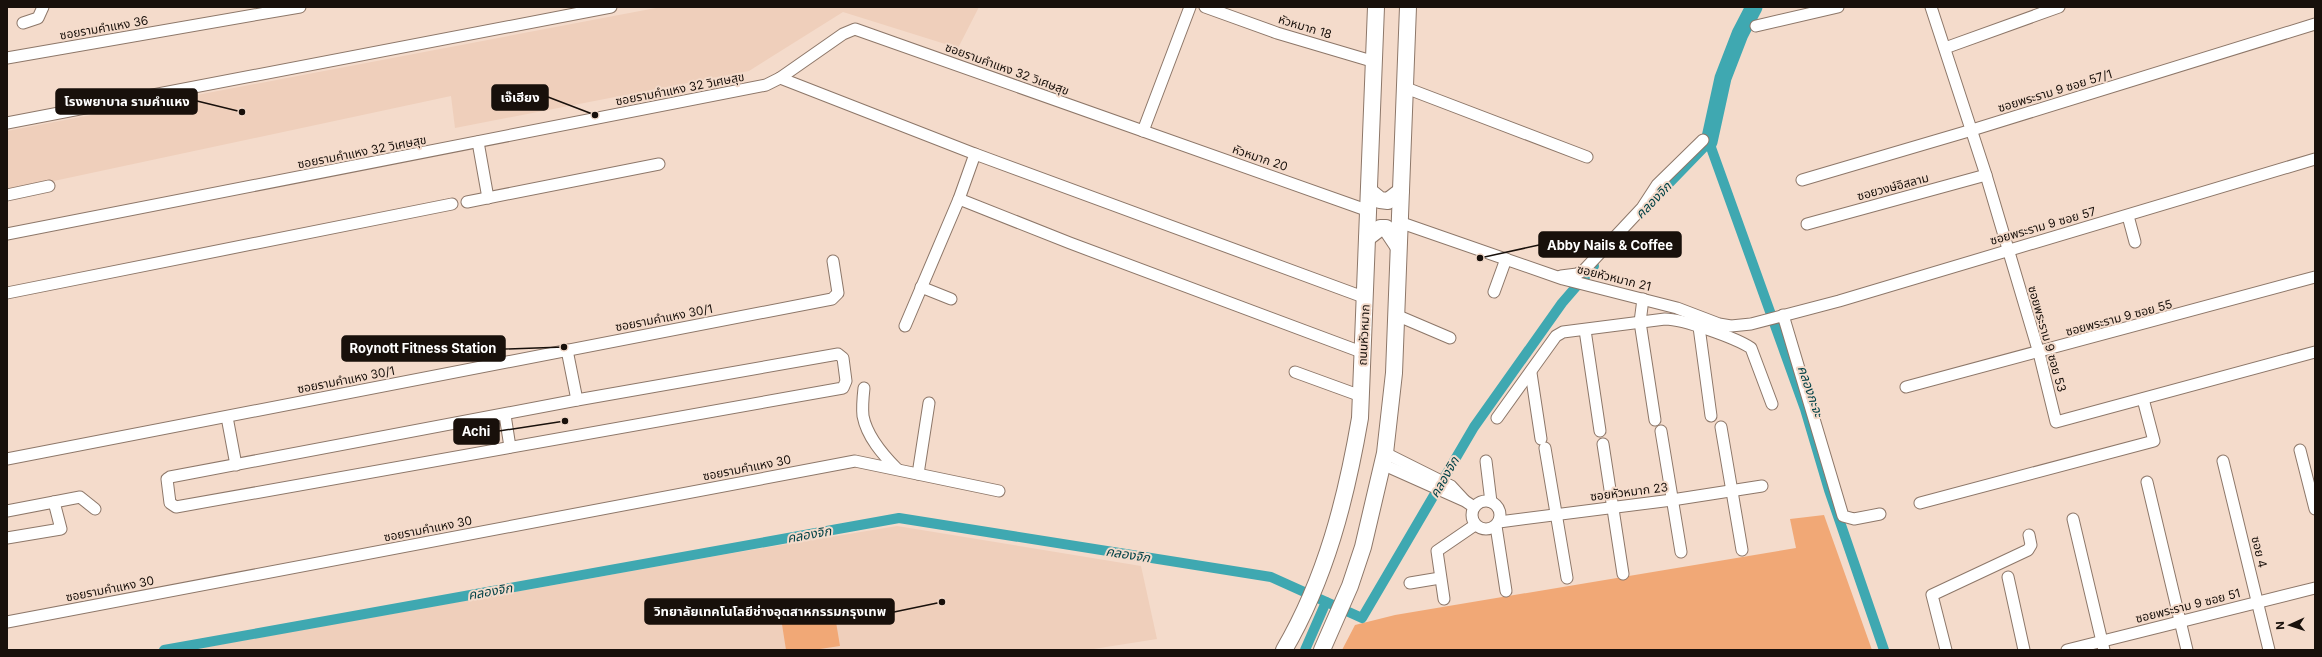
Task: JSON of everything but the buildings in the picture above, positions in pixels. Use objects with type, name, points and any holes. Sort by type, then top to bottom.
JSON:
[{"type":"main road","name":"ถนนหัวหมาก","points":[[1288,644],[1321,575],[1330,547],[1349,478],[1361,396],[1364,353],[1376,7]]},
{"type":"main road","points":[[1322,650],[1350,586],[1363,547],[1384,459],[1394,373],[1408,7]]},
{"type":"main road","points":[[1369,191],[1380,200],[1388,201],[1401,191]]},
{"type":"main road","points":[[1367,238],[1380,228],[1386,228],[1398,246]]},
{"type":"street","points":[[23,23],[38,18],[43,7]]},
{"type":"street","name":"ซอยรามคำแหง 36","points":[[7,58],[300,7]]},
{"type":"street","points":[[7,123],[611,7]]},
{"type":"street","points":[[1143,131],[1190,7]]},
{"type":"street","name":"หัวหมาก 18","points":[[1205,7],[1277,33],[1375,62]]},
{"type":"street","points":[[1756,26],[1838,7]]},
{"type":"street","name":"ซอยพระราม 9 ซอย 53","points":[[1931,7],[1986,176],[2039,353],[2056,422],[2315,352]]},
{"type":"street","points":[[1945,48],[2059,7]]},
{"type":"street","name":"ซอยพระราม 9 ซอย 57/1","points":[[1802,180],[1972,130],[2315,24]]},
{"type":"street","name":"ซอยรามคำแหง 32 วิเศษสุข","points":[[7,234],[766,85],[780,78],[843,34],[851,30],[858,29],[1143,131]]},
{"type":"street","points":[[780,78],[975,154],[1366,298]]},
{"type":"street","points":[[1406,88],[1588,157]]},
{"type":"street","name":"หัวหมาก 20","points":[[1143,131],[1369,212]]},
{"type":"street","points":[[1560,278],[1577,274],[1584,270],[1642,208],[1658,185],[1703,140]]},
{"type":"street","points":[[478,142],[488,198]]},
{"type":"street","points":[[905,326],[959,198],[975,154]]},
{"type":"street","name":"ซอยพระราม 9 ซอย 57","points":[[1781,316],[1839,301],[2315,159]]},
{"type":"street","points":[[467,202],[659,164]]},
{"type":"street","name":"ซอยวงษ์อิสลาม","points":[[1807,224],[1986,176]]},
{"type":"street","points":[[7,195],[49,186]]},
{"type":"street","points":[[959,198],[1070,243],[1364,353]]},
{"type":"street","points":[[7,292],[452,204]]},
{"type":"street","points":[[2128,216],[2135,242]]},
{"type":"street","name":"ซอยหัวหมาก 21","points":[[1399,222],[1560,278],[1677,308],[1719,324],[1751,324],[1781,316]]},
{"type":"street","points":[[1494,292],[1506,259]]},
{"type":"street","name":"ซอยรามคำแหง 30/1","points":[[7,459],[832,299],[838,293],[833,261]]},
{"type":"street","name":"ซอยพระราม 9 ซอย 55","points":[[1906,387],[2039,353],[2315,277]]},
{"type":"street","points":[[921,287],[951,299]]},
{"type":"street","points":[[1643,299],[1640,322],[1655,420]]},
{"type":"street","points":[[1396,315],[1450,338]]},
{"type":"street","points":[[1781,316],[1842,516],[1854,519],[1880,514]]},
{"type":"street","points":[[1497,418],[1531,373],[1556,336],[1563,332],[1672,319],[1699,327],[1751,348],[1772,404]]},
{"type":"street","points":[[1699,327],[1711,416]]},
{"type":"street","points":[[1585,330],[1600,432]]},
{"type":"street","points":[[567,350],[577,400]]},
{"type":"street","points":[[838,354],[843,358],[846,381],[843,388],[176,507],[170,503],[167,479],[505,415],[577,400],[838,354]]},
{"type":"street","points":[[1295,372],[1361,396]]},
{"type":"street","points":[[1531,373],[1567,578]]},
{"type":"street","points":[[864,388],[863,416],[879,451],[898,470],[999,491]]},
{"type":"street","points":[[1920,503],[2154,442],[2143,399]]},
{"type":"street","points":[[918,474],[929,403]]},
{"type":"street","points":[[505,415],[510,447]]},
{"type":"street","points":[[227,416],[236,465]]},
{"type":"street","points":[[1722,427],[1742,550]]},
{"type":"street","points":[[1661,431],[1681,552]]},
{"type":"street","points":[[1603,444],[1614,507],[1623,574]]},
{"type":"street","points":[[2300,450],[2315,509]]},
{"type":"street","points":[[1384,459],[1449,490],[1469,504],[1475,525],[1437,551],[1444,599]]},
{"type":"street","name":"ซอยรามคำแหง 30","points":[[7,622],[854,461],[898,470]]},
{"type":"street","points":[[1486,461],[1491,502]]},
{"type":"street","name":"ซอย 4","points":[[2223,462],[2269,650]]},
{"type":"street","points":[[2147,482],[2187,650]]},
{"type":"street","name":"ซอยหัวหมาก 23","points":[[1475,525],[1483,530],[1497,524],[1762,486]]},
{"type":"street","points":[[7,511],[80,497],[95,509]]},
{"type":"street","points":[[1469,504],[1482,501],[1491,502],[1496,504],[1500,513],[1497,524],[1506,591]]},
{"type":"street","points":[[7,538],[61,529],[54,502]]},
{"type":"street","points":[[2073,519],[2103,645]]},
{"type":"street","points":[[1946,650],[1932,595],[2028,550],[2031,545],[2030,535]]},
{"type":"street","points":[[2008,577],[2024,650]]},
{"type":"street","points":[[1410,583],[1440,578]]},
{"type":"street","name":"ซอยพระราม 9 ซอย 51","points":[[2067,650],[2103,645],[2180,622],[2315,588]]},
{"type":"shaded area","points":[[661,7],[979,7],[958,48],[843,12],[749,71],[455,128],[451,96],[7,191],[7,131]]},
{"type":"shaded area","points":[[1824,515],[1872,650],[1342,650],[1355,625],[1395,615],[1796,548],[1790,519]]},
{"type":"shaded area","points":[[897,526],[1141,566],[1157,639],[1087,650],[190,650],[727,554]]},
{"type":"shaded area","points":[[834,610],[840,646],[813,650],[786,650],[781,618]]},
{"type":"waterway","name":"คลองจิก","points":[[1709,142],[1723,78],[1740,34],[1754,7]]},
{"type":"waterway","name":"คลองกะจะ","points":[[1647,206],[1709,142],[1805,409],[1829,490],[1884,650]]},
{"type":"waterway","name":"คลองจิก","points":[[164,650],[899,518],[1271,577],[1362,618],[1474,427],[1562,303],[1594,266]]},
{"type":"waterway","points":[[1305,650],[1326,602]]},
{"type":"place","name":"โรงพยาบาล รามคำแหง","points":[[242,112]]},
{"type":"place","name":"เจ๊เฮียง","points":[[595,115]]},
{"type":"place","name":"Abby Nails & Coffee","points":[[1480,258]]},
{"type":"place","name":"Roynott Fitness Station","points":[[564,347]]},
{"type":"place","name":"Achi","points":[[565,421]]},
{"type":"place","name":"วิทยาลัยเทคโนโลยีช่างอุตสาหกรรมกรุงเทพ","points":[[942,602]]}]
